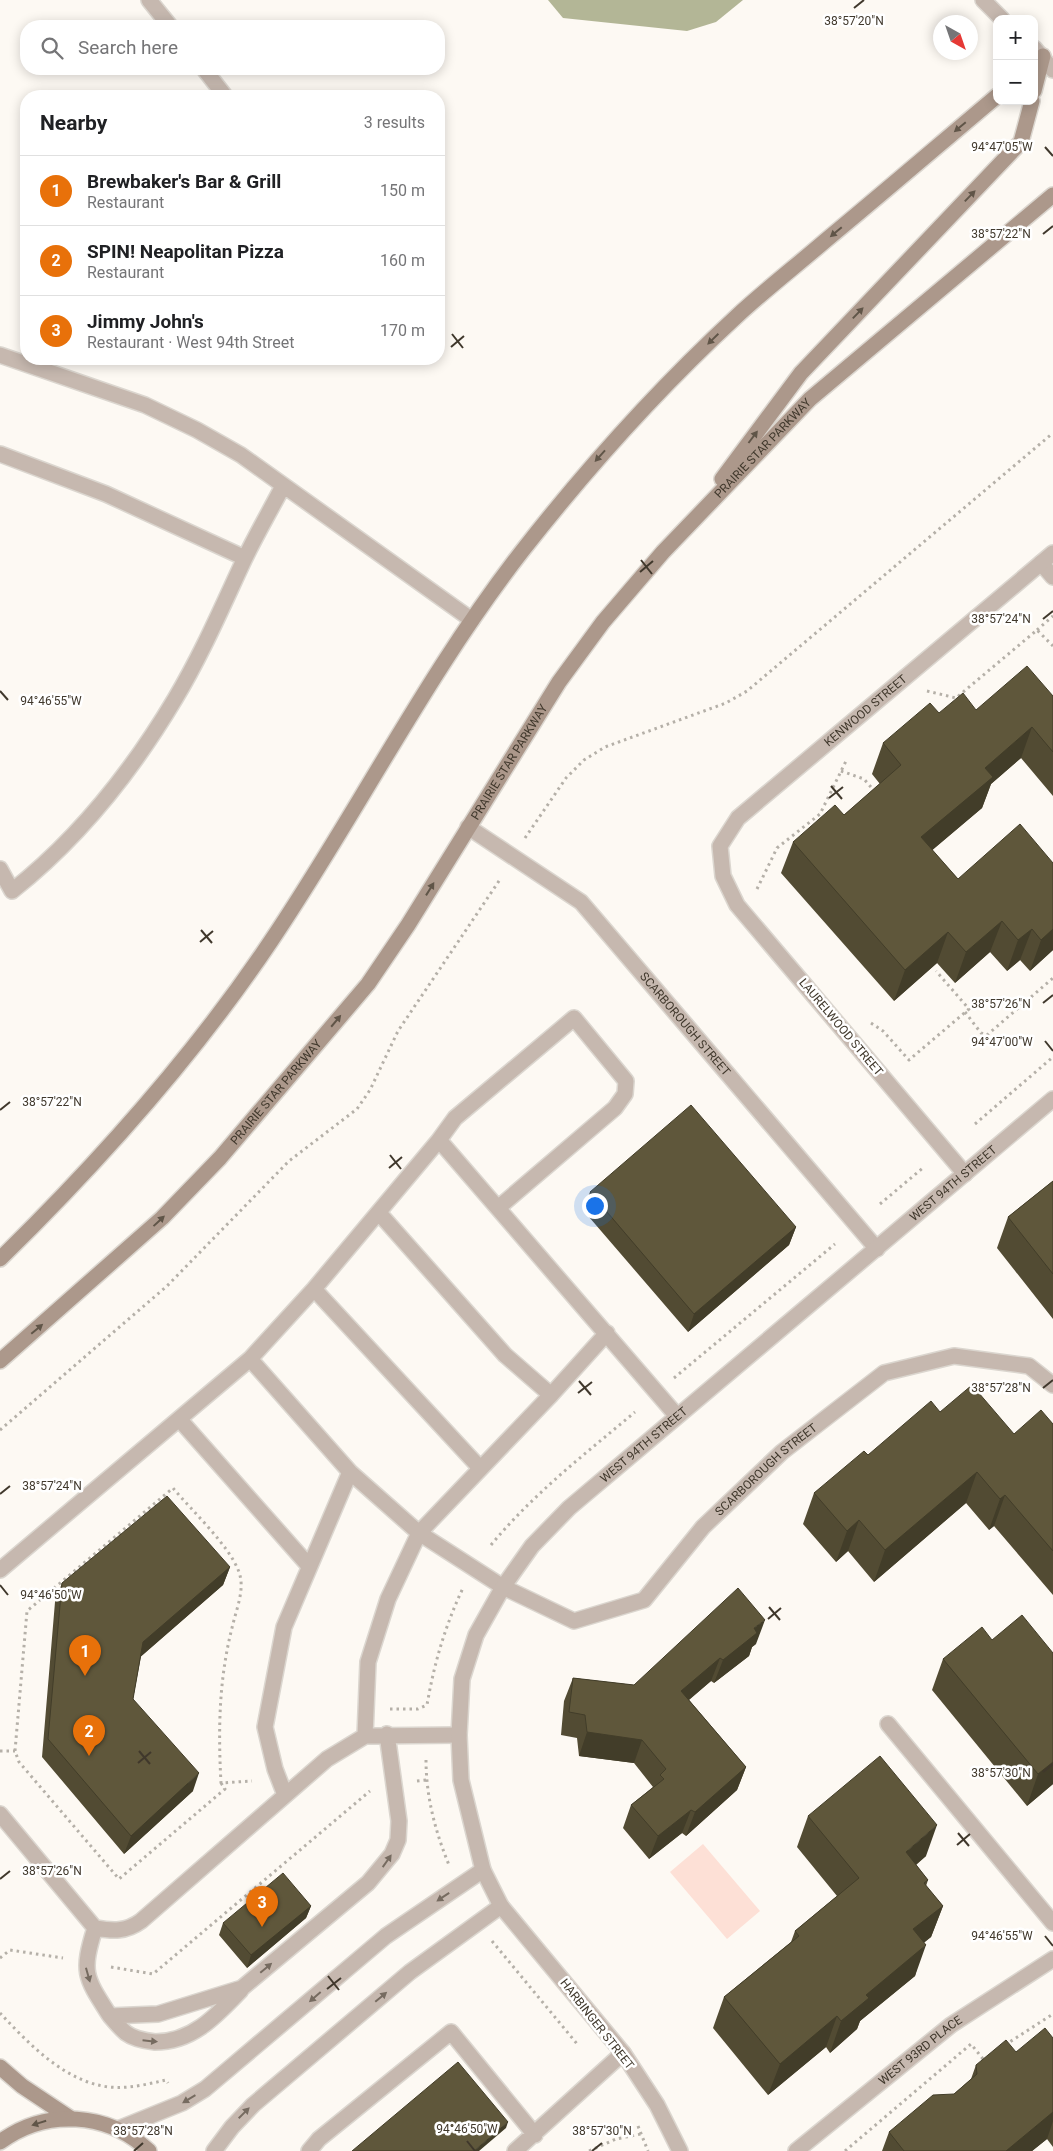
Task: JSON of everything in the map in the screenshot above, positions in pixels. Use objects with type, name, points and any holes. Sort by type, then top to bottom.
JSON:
[{"type":"main road","points":[[1038,70],[1041,54]]},
{"type":"main road","points":[[0,1259],[50,1209],[126,1126],[178,1064],[270,943],[410,714],[472,620],[521,552],[569,493],[652,399],[737,316],[993,99]]},
{"type":"main road","points":[[682,532],[801,373],[1021,142],[1031,105]]},
{"type":"main road","name":"PRAIRIE STAR PARKWAY","points":[[0,1360],[162,1218],[220,1158],[368,984],[408,925],[559,682],[603,622],[682,532],[810,399],[1053,195]]},
{"type":"main road","points":[[0,2067],[29,2091],[70,2118]]},
{"type":"main road","points":[[0,2142],[30,2126],[46,2121],[70,2118],[95,2121],[118,2129],[139,2142],[149,2151]]},
{"type":"street","points":[[150,0],[165,20]]},
{"type":"street","points":[[983,0],[998,15]]},
{"type":"street","points":[[1041,54],[1053,70]]},
{"type":"street","points":[[209,75],[220,90]]},
{"type":"street","points":[[0,354],[20,361]]},
{"type":"street","points":[[31,365],[145,405],[241,455],[472,620]]},
{"type":"street","points":[[0,454],[106,494],[245,558]]},
{"type":"street","points":[[0,868],[12,890],[33,874],[80,829],[116,786],[175,699],[202,650],[245,558],[283,486]]},
{"type":"street","name":"KENWOOD STREET","points":[[723,876],[720,846],[738,818],[1047,558],[1053,577]]},
{"type":"street","name":"SCARBOROUGH STREET","points":[[468,826],[581,902],[877,1249]]},
{"type":"street","name":"LAURELWOOD STREET","points":[[723,876],[737,905],[965,1174]]},
{"type":"street","points":[[0,1570],[250,1359],[314,1289],[379,1213],[455,1118],[574,1018],[626,1081],[625,1094],[615,1108],[498,1208]]},
{"type":"street","name":"WEST 94TH STREET","points":[[502,1906],[483,1870],[461,1780],[459,1735],[462,1680],[476,1635],[503,1587],[532,1546],[569,1508],[1053,1099]]},
{"type":"street","points":[[439,1140],[677,1416]]},
{"type":"street","points":[[379,1213],[505,1356],[551,1395]]},
{"type":"street","points":[[314,1289],[480,1468]]},
{"type":"street","points":[[365,1736],[368,1662],[388,1599],[419,1533],[551,1395],[607,1333]]},
{"type":"street","name":"SCARBOROUGH STREET","points":[[250,1359],[350,1472],[419,1533],[503,1587],[574,1621],[644,1600],[703,1527],[782,1452],[884,1373],[954,1356],[1029,1366],[1053,1385]]},
{"type":"street","points":[[180,1420],[309,1566]]},
{"type":"street","points":[[285,1794],[275,1769],[265,1727],[284,1627],[350,1472]]},
{"type":"street","points":[[888,1724],[1053,1923]]},
{"type":"street","points":[[95,1928],[86,1963],[86,1971],[94,1992],[110,2016],[127,2034],[146,2042],[165,2042],[190,2034],[206,2024],[242,1988],[368,1883],[392,1854],[398,1840],[399,1822],[387,1734]]},
{"type":"street","points":[[0,1814],[95,1928],[111,1931],[129,1929],[141,1921],[327,1759],[365,1736],[387,1734],[459,1735]]},
{"type":"street","points":[[118,2129],[182,2103],[205,2089],[386,1936],[483,1870]]},
{"type":"street","points":[[214,2151],[232,2126],[253,2105],[410,1972],[502,1906]]},
{"type":"street","name":"HARBINGER STREET","points":[[502,1906],[623,2053],[657,2105],[680,2151]]},
{"type":"street","name":"WEST 93RD PLACE","points":[[796,2151],[951,2025],[1053,1958]]},
{"type":"street","points":[[110,2016],[158,2014],[242,1988]]},
{"type":"street","points":[[309,2151],[319,2139],[451,2032],[535,2135]]},
{"type":"street","points":[[515,2151],[535,2135],[623,2053]]},
{"type":"path","points":[[525,837],[566,778],[584,760],[605,747],[726,703],[747,691],[1053,432]]},
{"type":"path","points":[[920,690],[956,698],[1053,616]]},
{"type":"path","points":[[1037,630],[1053,646]]},
{"type":"path","points":[[755,891],[777,848],[820,814],[849,754]]},
{"type":"path","points":[[841,771],[864,779],[882,801]]},
{"type":"path","points":[[814,819],[820,826]]},
{"type":"path","points":[[0,1430],[168,1286],[289,1161],[357,1109],[370,1090],[398,1030],[501,879]]},
{"type":"path","points":[[869,1022],[883,1031],[909,1060],[969,1009],[936,971]]},
{"type":"path","points":[[965,1012],[982,1033],[987,1035],[1053,978]]},
{"type":"path","points":[[975,1124],[1053,1057]]},
{"type":"path","points":[[880,1204],[924,1166]]},
{"type":"path","points":[[674,1379],[835,1244]]},
{"type":"path","points":[[491,1545],[513,1518],[537,1495],[635,1412]]},
{"type":"path","points":[[173,1488],[232,1558],[242,1587],[224,1656],[219,1698],[221,1783],[225,1789],[119,1879],[19,1762],[15,1751],[27,1612],[173,1488]]},
{"type":"path","points":[[387,1708],[418,1709],[428,1705],[433,1672],[450,1616],[463,1588]]},
{"type":"path","points":[[0,1751],[15,1751]]},
{"type":"path","points":[[426,1756],[426,1780],[438,1840],[451,1868]]},
{"type":"path","points":[[0,1958],[10,1950],[153,1974],[376,1786],[426,1780]]},
{"type":"path","points":[[221,1783],[252,1781]]},
{"type":"path","points":[[490,1938],[578,2045]]},
{"type":"path","points":[[0,2013],[24,2039],[50,2061],[76,2077],[108,2087],[138,2087],[166,2080],[170,2087]]},
{"type":"path","points":[[999,2049],[1053,2014]]},
{"type":"path","points":[[845,2151],[971,2044],[983,2059],[991,2054]]},
{"type":"path","points":[[635,2118],[648,2151]]},
{"type":"path","points":[[589,2151],[616,2139],[642,2134]]},
{"type":"shaded area","points":[[548,0],[743,0],[716,22],[687,31],[563,18]]},
{"type":"shaded area","points":[[703,1844],[760,1911],[727,1939],[670,1872]]},
{"type":"building","points":[[1027,666],[1053,696],[1053,752],[1032,727],[985,768],[993,777],[921,837],[958,879],[1020,824],[1053,863],[1053,929],[1041,940],[1032,929],[1018,940],[1002,921],[966,952],[948,932],[905,970],[793,842],[835,805],[844,815],[901,765],[883,743],[930,703],[939,713],[963,693],[976,710]]},
{"type":"building","points":[[691,1105],[796,1227],[694,1314],[590,1192]]},
{"type":"building","points":[[1053,1181],[1053,1274],[1008,1217]]},
{"type":"building","points":[[972,1385],[1014,1434],[1041,1410],[1053,1424],[1053,1551],[1005,1495],[1000,1499],[977,1472],[885,1550],[859,1520],[847,1531],[814,1493],[864,1451],[868,1455],[931,1401],[940,1412]]},
{"type":"building","points":[[167,1496],[230,1567],[143,1642],[133,1699],[199,1773],[131,1836],[48,1739],[62,1583]]},
{"type":"building","points":[[738,1588],[765,1620],[754,1628],[757,1633],[723,1660],[720,1658],[681,1691],[746,1767],[695,1812],[691,1810],[658,1836],[631,1805],[664,1779],[660,1775],[666,1769],[642,1740],[587,1732],[585,1715],[569,1712],[573,1678],[634,1685]]},
{"type":"building","points":[[1022,1615],[1053,1653],[1053,1762],[1038,1774],[943,1659],[982,1627],[992,1640]]},
{"type":"building","points":[[880,1756],[937,1825],[906,1852],[928,1880],[924,1883],[943,1906],[913,1929],[926,1945],[866,1995],[869,1998],[841,2021],[837,2016],[780,2064],[724,1997],[799,1936],[795,1931],[859,1878],[808,1816]]},
{"type":"building","points":[[283,1873],[311,1906],[251,1955],[223,1923]]},
{"type":"building","points":[[1045,2028],[1053,2038],[1053,2112],[1006,2151],[904,2151],[889,2132],[933,2095],[954,2094],[977,2074],[976,2065],[1006,2040],[1016,2052]]},
{"type":"building","points":[[458,2062],[508,2122],[474,2151],[352,2151]]},
{"type":"place","name":"Brewbaker's Bar & Grill","points":[[85,1676]]},
{"type":"place","name":"SPIN! Neapolitan Pizza","points":[[89,1756]]},
{"type":"place","name":"Jimmy John's","points":[[262,1927]]}]
